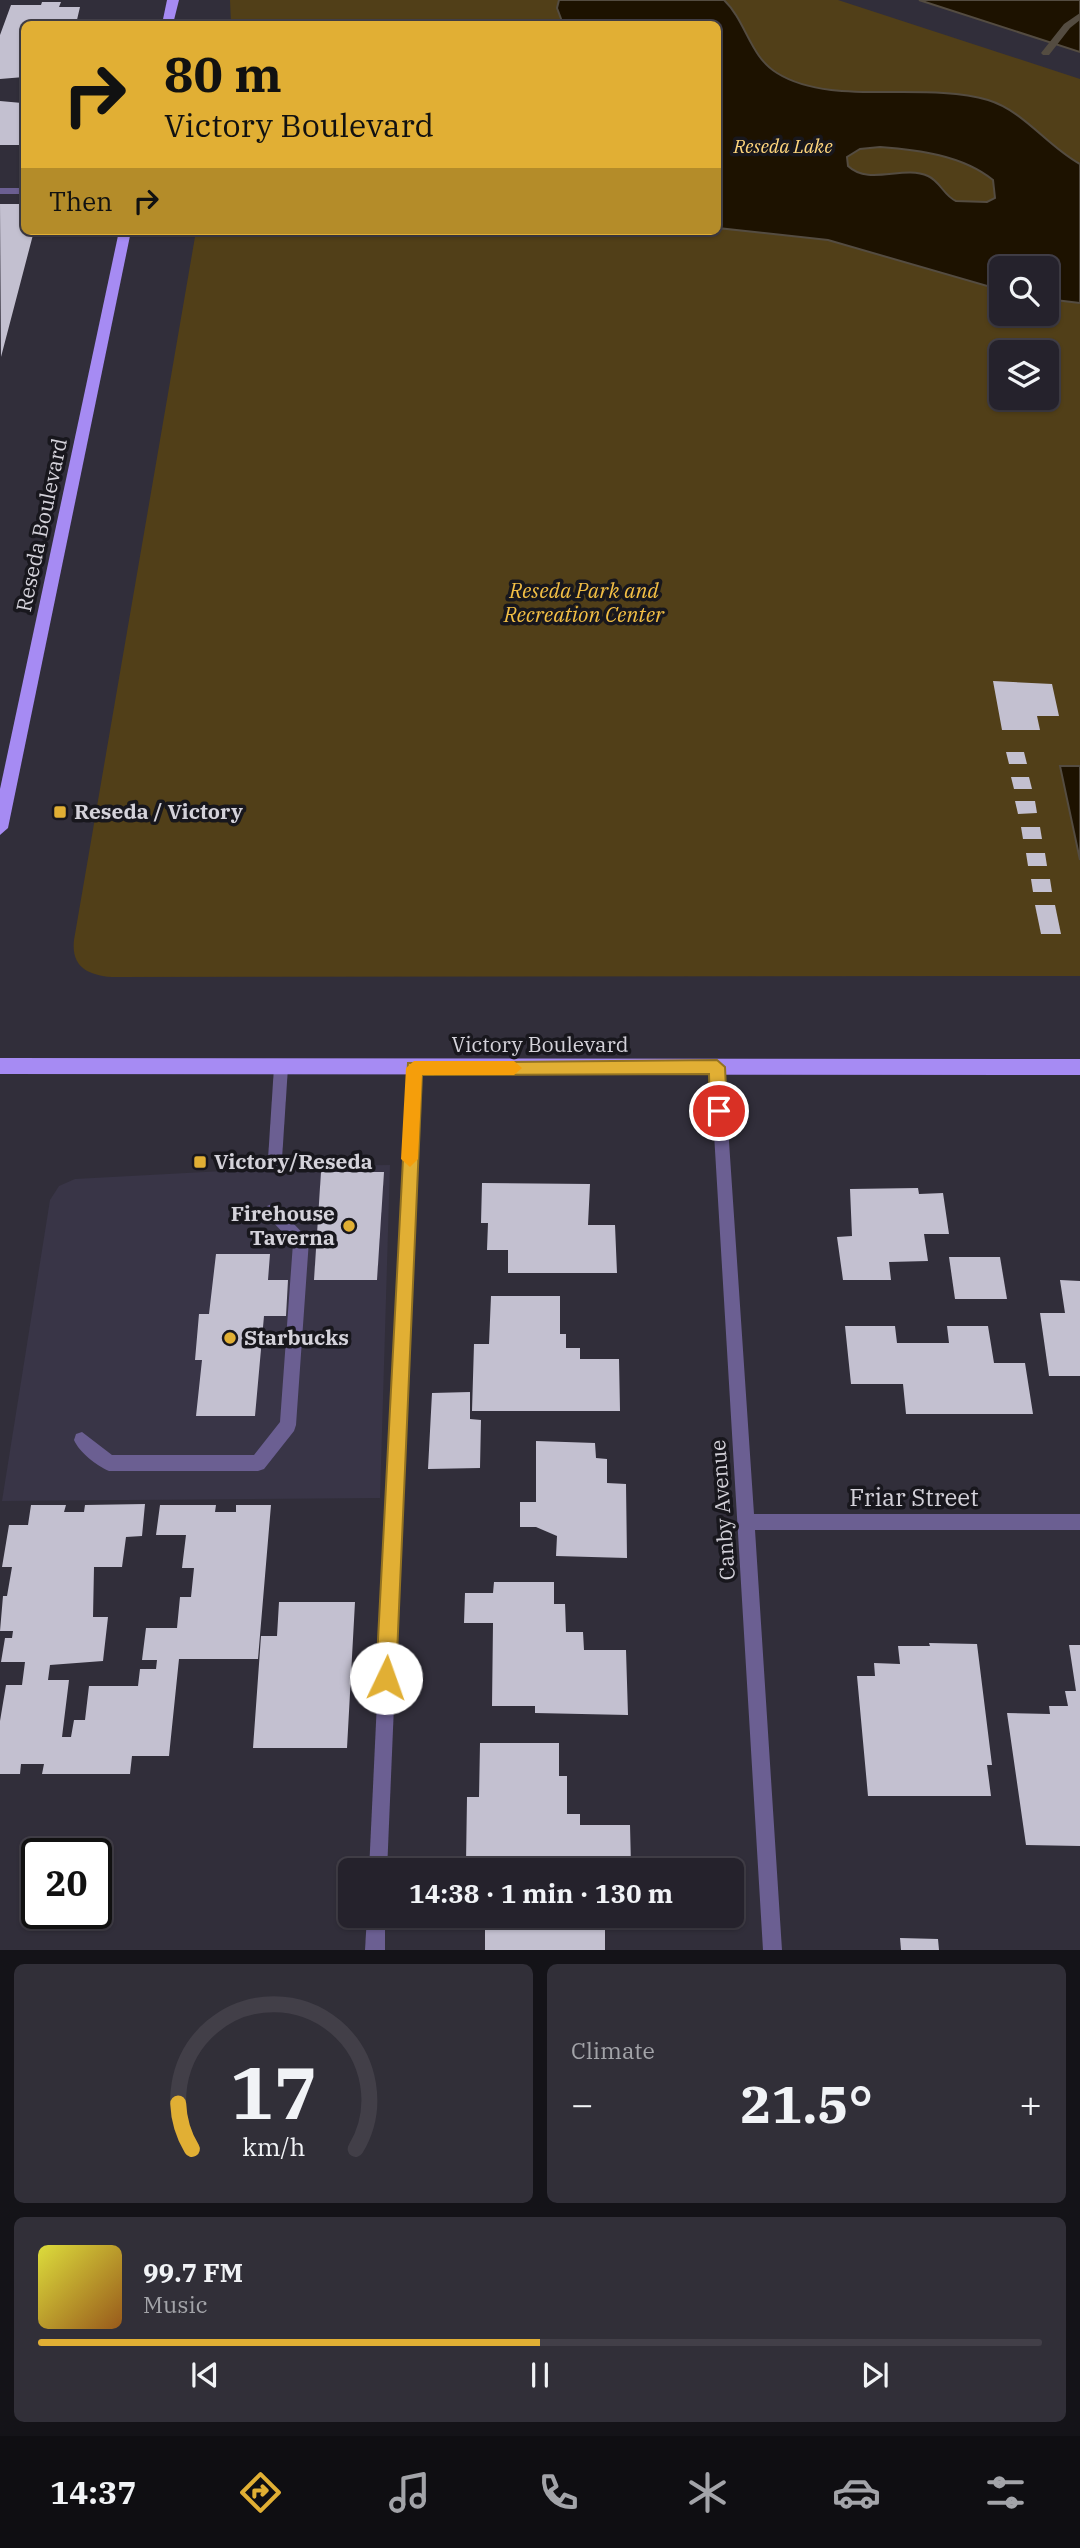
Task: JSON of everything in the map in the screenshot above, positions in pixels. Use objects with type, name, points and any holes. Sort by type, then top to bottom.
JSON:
[{"type":"main road","points":[[169,21],[173,0]]},
{"type":"main road","name":"Reseda Boulevard","points":[[0,828],[124,235]]},
{"type":"main road","name":"Victory Boulevard","points":[[0,1066],[1080,1067]]},
{"type":"street","points":[[0,191],[21,191]]},
{"type":"street","points":[[275,1159],[281,1067]]},
{"type":"street","name":"Canby Avenue","points":[[717,1067],[773,1950]]},
{"type":"street","points":[[379,1858],[414,1068]]},
{"type":"street","points":[[82,1440],[109,1464],[258,1463],[288,1425],[301,1240],[272,1211]]},
{"type":"street","name":"Friar Street","points":[[747,1522],[1080,1522]]},
{"type":"street","points":[[375,1950],[376,1928]]},
{"type":"shaded area","points":[[390,1165],[380,1498],[2,1501],[50,1200],[59,1186],[75,1179],[316,1166]]},
{"type":"green space","name":"Reseda Park and Recreation Center","points":[[230,0],[838,0],[1080,79],[1080,976],[112,977],[83,968],[75,957],[74,949],[195,235],[721,235],[721,21],[231,21]]},
{"type":"water","name":"Reseda Lake","points":[[559,0],[724,0],[738,18],[760,58],[777,73],[799,83],[824,89],[851,91],[963,95],[1001,105],[1080,164],[1080,303],[1059,300],[1059,256],[989,256],[989,287],[828,240],[721,228],[721,21],[562,21],[557,8]],"holes":[[[880,147],[939,155],[968,165],[993,180],[995,198],[987,202],[956,201],[928,176],[918,173],[876,175],[856,172],[848,166],[847,157],[860,149]]]},
{"type":"water","points":[[919,0],[1080,0],[1080,52]]},
{"type":"water","points":[[1060,766],[1080,766],[1080,860]]},
{"type":"building","points":[[42,2],[61,2],[59,7],[80,7],[77,21],[21,21],[21,77],[0,79],[0,35],[11,5],[41,5]]},
{"type":"building","points":[[0,101],[21,103],[21,145],[0,145]]},
{"type":"building","points":[[0,204],[21,204],[21,235],[33,235],[1,357]]},
{"type":"building","points":[[993,681],[1052,684],[1059,716],[1037,716],[1040,730],[1002,730]]},
{"type":"building","points":[[1006,752],[1024,752],[1027,764],[1009,764]]},
{"type":"building","points":[[1011,777],[1029,777],[1032,789],[1014,789]]},
{"type":"building","points":[[1015,801],[1035,801],[1037,813],[1018,814]]},
{"type":"building","points":[[1021,827],[1040,827],[1042,839],[1023,839]]},
{"type":"building","points":[[1026,853],[1045,853],[1047,866],[1028,866]]},
{"type":"building","points":[[1031,879],[1050,879],[1052,892],[1033,892]]},
{"type":"building","points":[[1035,905],[1055,905],[1061,934],[1041,934]]},
{"type":"building","name":"Firehouse Taverna","points":[[321,1172],[384,1172],[377,1280],[314,1280]]},
{"type":"building","points":[[482,1183],[590,1184],[588,1225],[615,1225],[617,1273],[508,1273],[508,1250],[487,1250],[488,1223],[481,1223]]},
{"type":"building","points":[[918,1188],[919,1194],[943,1193],[949,1234],[924,1234],[928,1261],[889,1262],[891,1280],[843,1280],[837,1237],[852,1236],[850,1189]]},
{"type":"building","name":"Starbucks","points":[[216,1254],[270,1254],[268,1280],[288,1280],[286,1316],[264,1316],[255,1416],[196,1416],[202,1360],[195,1360],[199,1314],[209,1314]]},
{"type":"building","points":[[949,1257],[1000,1257],[1007,1299],[955,1299]]},
{"type":"building","points":[[1060,1280],[1080,1281],[1080,1376],[1049,1376],[1040,1313],[1065,1313]]},
{"type":"building","points":[[491,1296],[560,1296],[560,1334],[566,1334],[566,1348],[580,1348],[580,1359],[619,1359],[620,1411],[472,1411],[474,1344],[489,1344]]},
{"type":"building","points":[[845,1326],[895,1326],[897,1343],[949,1343],[947,1326],[988,1326],[994,1363],[1025,1363],[1033,1414],[906,1414],[903,1384],[851,1384]]},
{"type":"building","points":[[470,1392],[470,1419],[481,1420],[480,1468],[428,1469],[432,1393]]},
{"type":"building","points":[[536,1441],[595,1443],[596,1458],[607,1459],[607,1483],[626,1484],[627,1558],[556,1556],[557,1536],[536,1527],[520,1527],[520,1502],[536,1502]]},
{"type":"building","points":[[145,1504],[142,1536],[126,1537],[122,1567],[94,1567],[93,1617],[108,1617],[103,1661],[50,1665],[48,1680],[69,1680],[62,1737],[71,1737],[74,1720],[85,1720],[89,1686],[138,1686],[140,1669],[156,1669],[157,1660],[142,1660],[146,1628],[177,1628],[180,1597],[191,1597],[194,1568],[182,1568],[186,1535],[156,1535],[160,1505],[216,1505],[215,1512],[236,1512],[236,1505],[271,1505],[258,1659],[179,1659],[169,1756],[132,1756],[130,1774],[42,1774],[44,1764],[21,1764],[20,1774],[0,1774],[0,1721],[6,1685],[22,1685],[25,1662],[1,1662],[5,1638],[12,1638],[13,1631],[0,1631],[3,1596],[7,1596],[12,1567],[2,1567],[9,1525],[28,1525],[31,1505],[66,1505],[64,1512],[84,1512],[85,1505]]},
{"type":"building","points":[[494,1582],[554,1582],[554,1604],[565,1604],[566,1632],[583,1632],[584,1650],[626,1650],[628,1715],[535,1713],[535,1706],[492,1706],[493,1623],[464,1623],[465,1593],[493,1593]]},
{"type":"building","points":[[279,1602],[355,1602],[347,1748],[253,1748],[261,1636],[277,1636]]},
{"type":"building","points":[[929,1643],[977,1644],[992,1765],[987,1765],[991,1796],[868,1796],[857,1676],[875,1676],[874,1663],[900,1664],[898,1646],[930,1646]]},
{"type":"building","points":[[1069,1645],[1080,1645],[1080,1846],[1026,1845],[1007,1713],[1050,1714],[1049,1706],[1068,1706],[1065,1691],[1076,1691]]},
{"type":"building","points":[[480,1743],[559,1743],[559,1776],[567,1776],[567,1814],[580,1814],[580,1825],[630,1825],[631,1858],[466,1858],[467,1797],[479,1797]]},
{"type":"building","points":[[485,1928],[605,1928],[605,1950],[485,1950]]},
{"type":"building","points":[[900,1938],[938,1939],[939,1950],[901,1950]]},
{"type":"waterway","points":[[1046,53],[1067,26],[1080,16]]},
{"type":"slow traffic","points":[[410,1159],[414,1068],[514,1068]]},
{"type":"place","name":"Reseda / Victory","points":[[60,812]]},
{"type":"place","name":"Victory/Reseda","points":[[200,1162]]},
{"type":"place","name":"Firehouse Taverna","points":[[349,1226]]},
{"type":"place","name":"Starbucks","points":[[230,1338]]},
{"type":"route","points":[[386,1678],[414,1068],[717,1067],[719,1111]]}]
